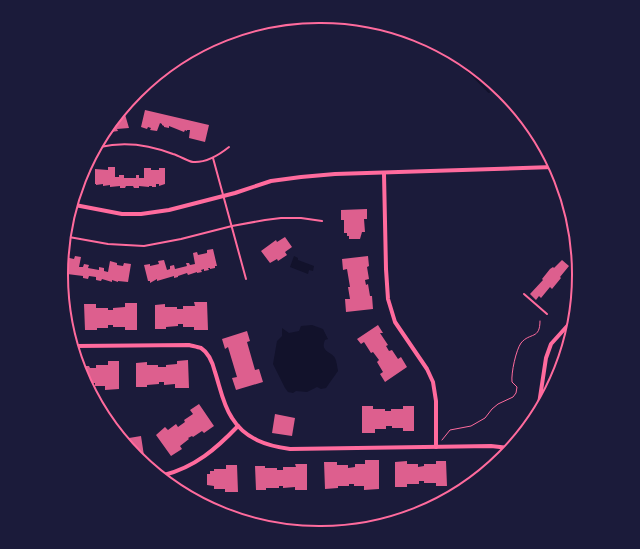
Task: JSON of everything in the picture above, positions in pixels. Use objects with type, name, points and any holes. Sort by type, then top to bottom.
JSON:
[{"type":"street","points":[[78,205],[122,214],[141,214],[169,210],[223,196],[271,181],[286,179],[335,174],[384,174],[548,168]]},
{"type":"street","points":[[384,174],[388,299],[396,322],[427,369],[432,382],[436,401],[436,447]]},
{"type":"street","points":[[539,398],[546,358],[551,344],[566,327]]},
{"type":"street","points":[[79,346],[189,345],[202,349],[208,355],[213,364],[224,401],[231,417],[238,426],[256,440],[272,447],[290,449],[491,446],[502,447]]},
{"type":"street","points":[[167,474],[179,471],[201,459],[221,443],[238,426]]},
{"type":"lane","points":[[104,147],[124,144],[142,145],[159,149],[192,162],[203,162],[213,158],[229,147]]},
{"type":"lane","points":[[213,158],[246,279]]},
{"type":"lane","points":[[72,237],[108,244],[144,246],[181,240],[232,226],[281,218],[301,218],[322,221]]},
{"type":"lane","points":[[524,294],[547,314]]},
{"type":"path","points":[[436,447],[450,430],[471,426],[485,418],[498,404],[513,397],[516,393],[517,387],[512,382],[511,377],[515,364],[514,357],[521,343],[537,334],[540,328],[540,321]]},
{"type":"shaded area","points":[[294,256],[298,258],[298,260],[314,266],[313,271],[309,270],[308,274],[290,267]]},
{"type":"shaded area","points":[[312,325],[323,329],[328,339],[325,340],[324,347],[335,358],[338,371],[326,388],[321,389],[317,387],[307,392],[288,392],[273,364],[277,341],[282,336],[282,328],[289,333],[299,331],[301,326]]},
{"type":"building","points":[[145,110],[209,125],[205,142],[189,138],[190,130],[185,130],[184,132],[169,126],[169,128],[164,127],[160,123],[157,131],[150,130],[151,128],[148,127],[147,129],[141,127]]},
{"type":"building","points":[[125,115],[129,128],[117,129],[118,131],[113,132]]},
{"type":"building","points":[[108,167],[115,167],[115,177],[124,175],[124,178],[136,178],[136,175],[139,175],[139,178],[144,178],[144,168],[159,170],[159,168],[165,168],[165,184],[159,186],[159,184],[156,184],[156,187],[139,186],[139,188],[134,188],[133,186],[120,188],[120,186],[110,187],[110,185],[103,186],[103,184],[96,185],[95,169],[108,170]]},
{"type":"building","points":[[367,209],[367,219],[364,219],[365,232],[362,232],[360,239],[349,239],[347,233],[344,233],[344,220],[341,220],[341,210]]},
{"type":"building","points":[[285,237],[292,247],[285,252],[287,255],[278,261],[277,259],[270,263],[261,251],[276,240],[277,242]]},
{"type":"building","points":[[213,249],[217,266],[215,266],[215,268],[208,268],[209,270],[204,271],[204,269],[201,270],[202,272],[188,275],[187,273],[174,278],[174,276],[157,281],[157,279],[150,283],[150,281],[148,281],[144,265],[150,264],[150,266],[159,264],[158,261],[164,260],[167,270],[170,269],[170,266],[174,265],[175,269],[187,266],[186,263],[189,263],[190,265],[195,264],[193,253],[197,252],[198,255],[207,253],[207,250]]},
{"type":"building","points":[[75,256],[81,257],[79,267],[83,267],[84,264],[89,265],[88,268],[99,270],[99,267],[104,268],[104,271],[108,272],[110,261],[117,263],[117,265],[123,266],[124,263],[131,264],[128,282],[118,282],[112,280],[112,282],[102,279],[101,281],[96,280],[96,277],[89,276],[88,279],[83,278],[83,276],[68,274],[69,258],[74,259]]},
{"type":"building","points":[[368,256],[369,266],[367,267],[369,279],[365,280],[366,285],[368,284],[370,296],[372,296],[373,309],[346,312],[345,299],[350,299],[348,287],[350,287],[347,269],[343,270],[342,259]]},
{"type":"building","points":[[562,260],[569,266],[552,289],[550,287],[541,298],[539,296],[536,300],[530,294],[543,280],[542,279],[550,269],[553,267],[554,268]]},
{"type":"building","points":[[194,302],[207,302],[208,330],[194,330],[194,327],[183,327],[183,324],[166,327],[166,329],[155,329],[155,305],[165,304],[165,307],[177,307],[177,309],[183,309],[183,306],[195,306]]},
{"type":"building","points":[[125,303],[137,303],[137,330],[125,330],[125,327],[113,327],[113,325],[108,325],[108,328],[85,330],[84,304],[96,304],[96,308],[108,308],[108,310],[113,310],[113,308],[125,307]]},
{"type":"building","points":[[378,325],[383,333],[380,333],[388,345],[386,346],[389,351],[392,350],[398,359],[401,357],[407,367],[385,382],[380,374],[383,372],[377,362],[379,360],[373,352],[371,353],[364,342],[361,344],[357,339]]},
{"type":"building","points":[[247,331],[250,341],[247,342],[255,370],[259,369],[263,382],[236,390],[232,378],[237,377],[228,347],[225,349],[222,339]]},
{"type":"building","points":[[188,360],[189,388],[175,388],[175,384],[164,385],[164,382],[147,385],[147,387],[136,387],[136,363],[147,362],[147,365],[166,367],[166,365],[177,364],[177,361]]},
{"type":"building","points":[[108,361],[119,361],[119,389],[105,390],[105,386],[95,386],[95,383],[93,383],[86,366],[96,368],[96,365],[108,365]]},
{"type":"building","points":[[199,404],[214,426],[204,433],[202,431],[193,437],[188,438],[189,439],[180,446],[182,449],[171,456],[156,435],[165,427],[168,430],[176,424],[178,427],[185,422],[184,420],[193,414],[190,410]]},
{"type":"building","points":[[362,406],[373,406],[373,409],[385,409],[385,411],[391,411],[391,409],[403,409],[403,406],[414,406],[414,431],[403,431],[403,428],[392,428],[392,426],[386,426],[386,429],[375,429],[375,433],[362,433]]},
{"type":"building","points":[[275,414],[295,418],[292,436],[272,433]]},
{"type":"building","points":[[141,436],[144,454],[142,452],[129,438]]},
{"type":"building","points":[[365,460],[379,460],[379,489],[364,490],[364,486],[354,486],[354,484],[349,484],[349,486],[338,486],[338,488],[325,489],[324,462],[337,462],[337,465],[348,465],[348,468],[355,467],[355,464],[365,464]]},
{"type":"building","points":[[407,461],[407,464],[418,464],[418,467],[424,466],[424,464],[436,464],[436,461],[446,461],[447,486],[436,486],[436,483],[424,483],[424,481],[419,481],[419,484],[407,484],[407,487],[395,487],[395,462]]},
{"type":"building","points":[[295,464],[307,464],[307,490],[295,490],[295,487],[283,488],[283,486],[279,486],[279,488],[256,490],[255,466],[265,466],[265,468],[277,468],[277,470],[283,470],[283,467],[296,467]]},
{"type":"building","points":[[226,465],[237,465],[238,492],[225,492],[225,489],[214,489],[214,486],[207,485],[207,474],[210,474],[210,471],[214,471],[214,469],[226,469]]},
{"type":"waterway","points":[[469,72],[489,92]]}]
